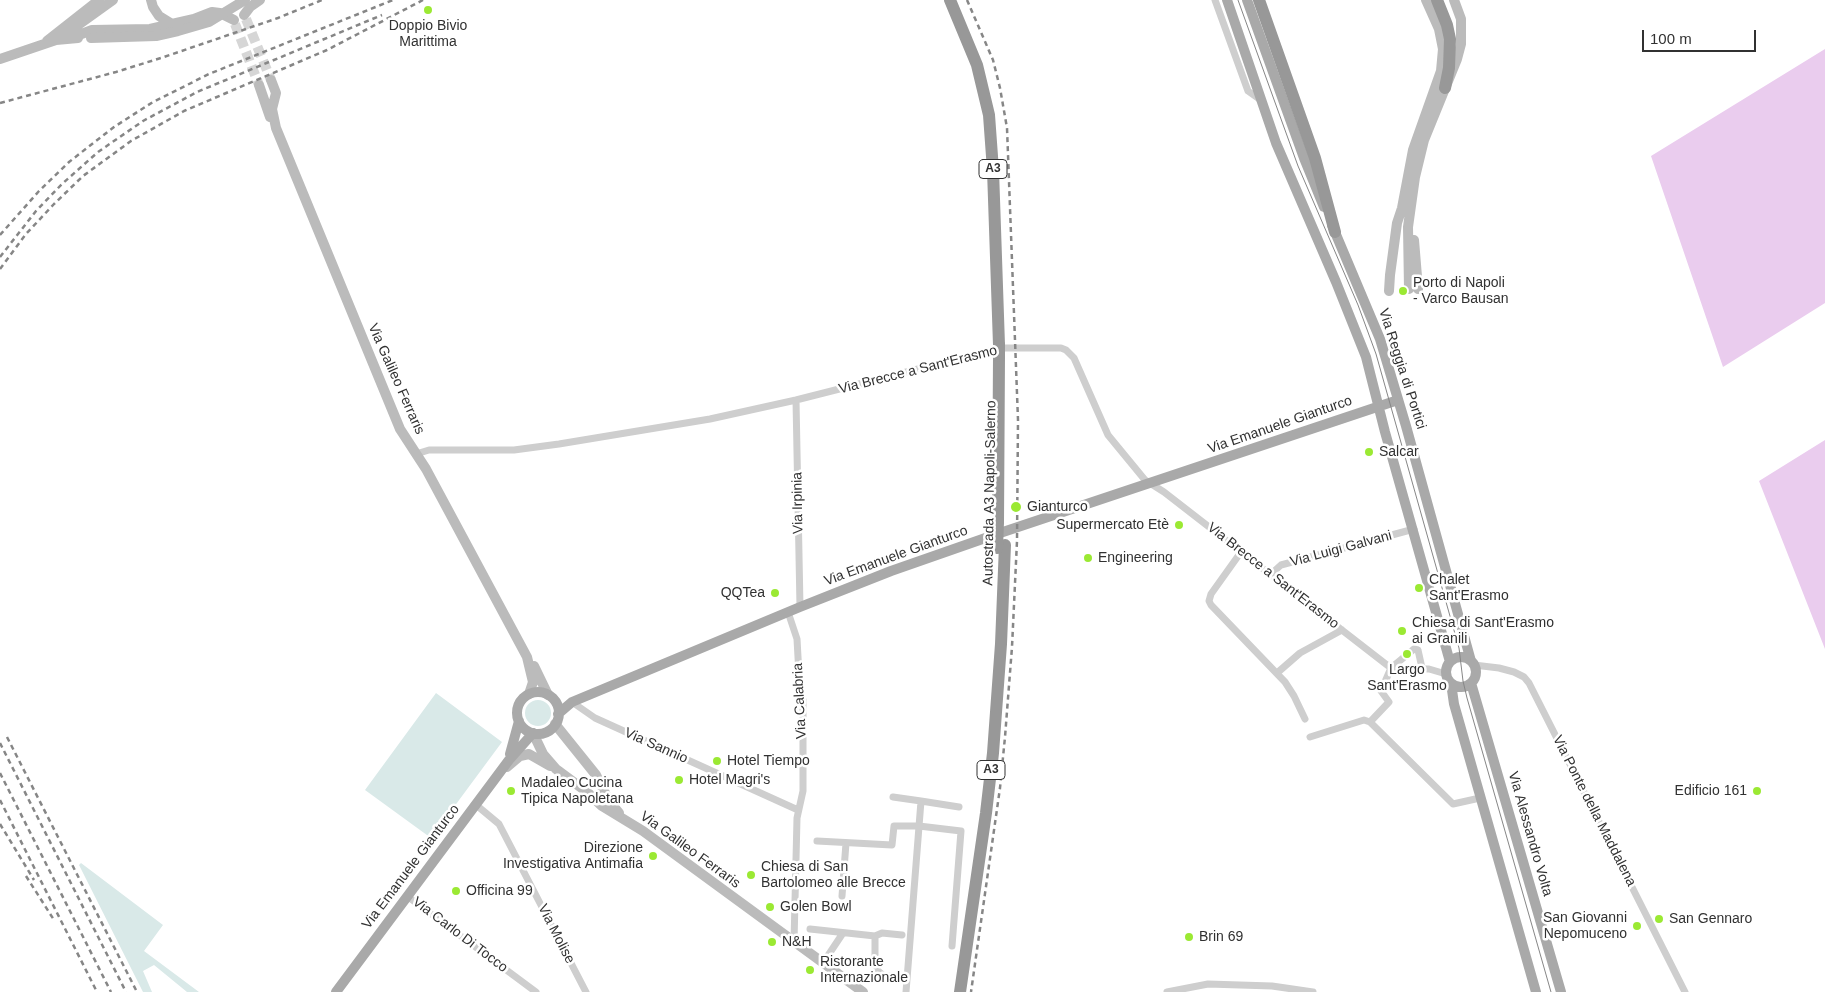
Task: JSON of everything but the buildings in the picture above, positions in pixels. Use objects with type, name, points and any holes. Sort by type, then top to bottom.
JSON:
[{"type":"highway","name":"Autostrada A3 Napoli-Salerno","points":[[950,0],[977,65],[989,115],[1003,351]]},
{"type":"highway","name":"Autostrada A3 Napoli-Salerno","points":[[957,0],[983,62],[996,114],[1000,154],[1003,351],[1001,644],[993,753],[986,813],[960,992]]},
{"type":"highway","points":[[1259,0],[1311,146],[1335,232]]},
{"type":"highway","points":[[1437,0],[1447,25],[1451,48],[1445,88]]},
{"type":"highway","name":"Autostrada A3 Napoli-Salerno","points":[[953,992],[980,812],[1001,547]]},
{"type":"main road","points":[[44,43],[99,5],[113,0]]},
{"type":"main road","points":[[151,0],[153,8],[159,16],[172,24]]},
{"type":"main road","points":[[71,38],[92,30],[150,28],[172,24],[212,12],[220,13],[235,22],[226,0]]},
{"type":"main road","points":[[238,0],[245,17],[250,7],[260,0]]},
{"type":"main road","points":[[0,59],[56,40],[147,36],[178,32],[209,22],[245,0]]},
{"type":"main road","points":[[1227,0],[1291,179],[1359,338],[1450,662],[1448,678],[1454,704],[1536,992]]},
{"type":"main road","name":"Via Reggia di Portici","points":[[1247,0],[1310,173],[1380,339],[1473,663]]},
{"type":"main road","points":[[1426,0],[1439,29],[1443,49],[1441,71],[1413,150],[1406,208],[1392,290],[1393,248],[1397,223],[1406,208],[1424,140],[1457,59],[1461,44],[1461,20],[1454,0]]},
{"type":"main road","points":[[56,40],[81,24],[99,5]]},
{"type":"main road","name":"Via Galileo Ferraris","points":[[271,80],[275,91],[272,109],[276,128]]},
{"type":"main road","name":"Via Galileo Ferraris","points":[[259,85],[265,106],[276,128],[400,429],[426,468],[527,657],[551,698]]},
{"type":"main road","points":[[1406,208],[1413,289],[1408,260],[1406,208]]},
{"type":"main road","points":[[1397,257],[1401,263],[1408,260]]},
{"type":"main road","name":"Via Emanuele Gianturco","points":[[557,719],[572,702],[891,571],[1398,400]]},
{"type":"main road","name":"Via Galileo Ferraris","points":[[527,657],[533,682],[529,694]]},
{"type":"main road","points":[[1448,678],[1460,687],[1471,683],[1476,673],[1473,663],[1462,657],[1450,662]]},
{"type":"main road","name":"Via Alessandro Volta","points":[[1471,683],[1561,992]]},
{"type":"main road","points":[[538,692],[551,698],[557,719],[546,732],[533,733],[525,729],[517,715],[518,706],[524,698],[529,694],[538,692]]},
{"type":"main road","name":"Via Emanuele Gianturco","points":[[551,698],[572,702]]},
{"type":"main road","name":"Via Galileo Ferraris","points":[[557,719],[583,759],[596,775],[609,801],[623,818]]},
{"type":"main road","name":"Via Emanuele Gianturco","points":[[509,760],[519,721]]},
{"type":"main road","name":"Via Galileo Ferraris","points":[[533,733],[543,754],[556,769],[602,806],[643,831],[863,992]]},
{"type":"main road","name":"Via Emanuele Gianturco","points":[[336,992],[475,804],[509,760],[533,733]]},
{"type":"main road","points":[[494,780],[513,762],[525,754],[532,755],[556,769]]},
{"type":"main road","points":[[570,780],[579,783],[589,778],[588,769],[583,759]]},
{"type":"street","points":[[1215,0],[1248,91],[1262,101]]},
{"type":"street","name":"Via Brecce a Sant'Erasmo","points":[[416,454],[429,450],[514,450],[559,444],[710,419],[796,400],[993,350],[1005,348],[1061,348],[1074,358],[1108,435],[1145,480],[1271,574],[1391,668]]},
{"type":"street","name":"Via Irpinia","points":[[796,400],[800,607]]},
{"type":"street","name":"Via Luigi Galvani","points":[[1271,574],[1281,565],[1414,529]]},
{"type":"street","points":[[1241,552],[1211,594],[1209,601],[1289,687],[1305,719]]},
{"type":"street","name":"Via Calabria","points":[[788,612],[797,639],[800,692],[803,700],[803,791],[798,810],[794,942]]},
{"type":"street","points":[[1277,673],[1300,653],[1342,630]]},
{"type":"street","points":[[1370,722],[1389,702],[1380,691],[1391,668],[1416,648],[1422,668]]},
{"type":"street","name":"Via Ponte della Maddalena","points":[[1473,663],[1514,672],[1524,677],[1529,683],[1685,992]]},
{"type":"street","points":[[1391,668],[1422,668],[1448,678]]},
{"type":"street","name":"Via Sannio","points":[[572,702],[595,718],[798,810]]},
{"type":"street","points":[[1310,737],[1366,719],[1454,804],[1480,798]]},
{"type":"street","points":[[893,797],[959,806]]},
{"type":"street","points":[[906,992],[921,801]]},
{"type":"street","name":"Via Molise","points":[[475,804],[499,824],[586,992]]},
{"type":"street","points":[[817,841],[892,845],[894,826],[919,826],[961,831],[952,946]]},
{"type":"street","points":[[842,896],[846,843]]},
{"type":"street","name":"Via Carlo Di Tocco","points":[[407,896],[536,992]]},
{"type":"street","points":[[810,929],[875,936],[882,932],[902,935]]},
{"type":"street","points":[[823,963],[843,933]]},
{"type":"street","points":[[875,936],[875,962],[878,971],[884,976],[898,976]]},
{"type":"street","points":[[1208,984],[1210,992]]},
{"type":"street","points":[[1167,992],[1208,984],[1272,986],[1313,992]]},
{"type":"shaded area","points":[[1825,49],[1825,303],[1723,367],[1651,156]]},
{"type":"shaded area","points":[[1825,440],[1825,649],[1759,481]]},
{"type":"shaded area","points":[[436,693],[502,742],[431,838],[365,790]]},
{"type":"shaded area","points":[[538,700],[547,704],[551,713],[547,722],[538,726],[529,722],[525,713],[529,704]]},
{"type":"shaded area","points":[[81,863],[163,925],[144,951],[199,992],[187,992],[154,965],[143,971],[152,992],[143,992],[79,865]]},
{"type":"tunnel","points":[[246,19],[271,80]]},
{"type":"tunnel","points":[[235,24],[259,85]]},
{"type":"tram line","points":[[1238,0],[1298,166],[1358,305],[1376,354],[1459,648],[1467,698],[1551,992]]},
{"type":"railway","points":[[0,103],[164,57],[278,18],[322,0]]},
{"type":"railway","points":[[0,235],[39,191],[69,162],[114,127],[153,102],[209,74],[393,0]]},
{"type":"railway","points":[[0,269],[26,234],[54,204],[83,176],[131,141],[184,111],[327,50],[423,0]]},
{"type":"railway","points":[[967,0],[993,60],[1007,128],[1018,420],[1017,541],[1005,737],[1000,788],[971,992]]},
{"type":"railway","points":[[0,257],[36,211],[62,184],[98,152],[143,121],[197,92],[382,15]]},
{"type":"railway","points":[[7,737],[137,992]]},
{"type":"railway","points":[[0,743],[126,992]]},
{"type":"railway","points":[[0,773],[111,992]]},
{"type":"railway","points":[[0,800],[97,992]]},
{"type":"railway","points":[[0,824],[34,880]]},
{"type":"railway","points":[[26,876],[54,920]]},
{"type":"place","name":"Doppio Bivio Marittima","points":[[428,10]]},
{"type":"place","name":"Porto di Napoli - Varco Bausan","points":[[1403,291]]},
{"type":"place","name":"Salcar","points":[[1369,452]]},
{"type":"place","name":"Gianturco","points":[[1016,507]]},
{"type":"place","name":"Supermercato Etè","points":[[1179,525]]},
{"type":"place","name":"Engineering","points":[[1088,558]]},
{"type":"place","name":"Chalet Sant'Erasmo","points":[[1419,588]]},
{"type":"place","name":"QQTea","points":[[775,593]]},
{"type":"place","name":"Chiesa di Sant'Erasmo ai Granili","points":[[1402,631]]},
{"type":"place","name":"Largo Sant'Erasmo","points":[[1407,654]]},
{"type":"place","name":"Hotel Tiempo","points":[[717,761]]},
{"type":"place","name":"Hotel Magri's","points":[[679,780]]},
{"type":"place","name":"Madaleo Cucina Tipica Napoletana","points":[[511,791]]},
{"type":"place","name":"Edificio 161","points":[[1757,791]]},
{"type":"place","name":"Direzione Investigativa Antimafia","points":[[653,856]]},
{"type":"place","name":"Chiesa di San Bartolomeo alle Brecce","points":[[751,875]]},
{"type":"place","name":"Officina 99","points":[[456,891]]},
{"type":"place","name":"Golen Bowl","points":[[770,907]]},
{"type":"place","name":"San Gennaro","points":[[1659,919]]},
{"type":"place","name":"San Giovanni Nepomuceno","points":[[1637,926]]},
{"type":"place","name":"Brin 69","points":[[1189,937]]},
{"type":"place","name":"N&H","points":[[772,942]]},
{"type":"place","name":"Ristorante Internazionale","points":[[810,970]]}]
